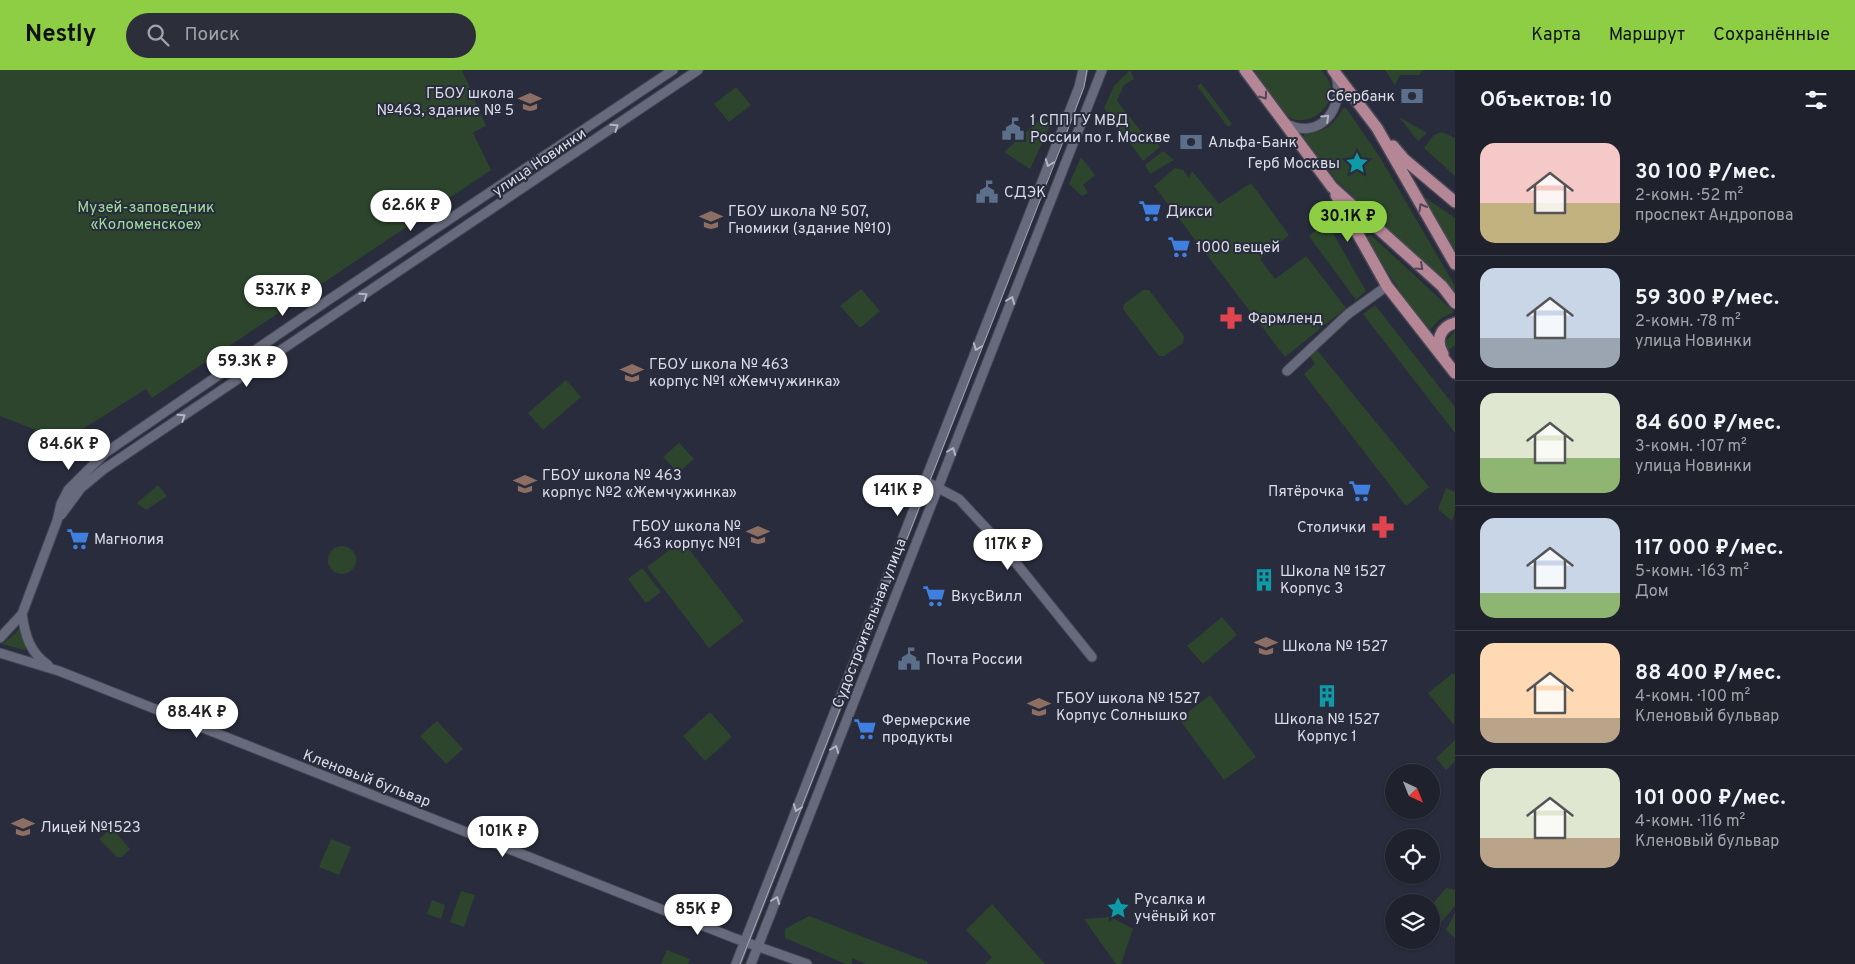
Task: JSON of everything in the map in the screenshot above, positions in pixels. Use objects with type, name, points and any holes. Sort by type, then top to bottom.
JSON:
[{"type":"main road","points":[[1245,70],[1332,187],[1387,286],[1419,330],[1452,368]]},
{"type":"main road","points":[[1334,72],[1376,128],[1404,159],[1455,202]]},
{"type":"main road","points":[[1376,128],[1455,264]]},
{"type":"main road","points":[[1332,187],[1442,286],[1455,303]]},
{"type":"main road","points":[[1452,368],[1439,346],[1439,338],[1444,329],[1455,323]]},
{"type":"street","name":"улица Новинки","points":[[0,638],[22,614],[65,497],[83,473],[110,448],[673,70]]},
{"type":"street","name":"улица Новинки","points":[[57,521],[73,496],[92,478],[698,70]]},
{"type":"street","name":"Судостроительная улица","points":[[736,964],[1079,87],[1084,70]]},
{"type":"street","name":"Судостроительная улица","points":[[751,964],[1102,70]]},
{"type":"street","points":[[1282,122],[1298,128],[1306,128],[1318,125],[1326,119],[1335,109],[1339,97],[1334,72]]},
{"type":"street","points":[[665,76],[674,87]]},
{"type":"street","points":[[1287,371],[1348,314],[1387,286]]},
{"type":"street","points":[[156,418],[153,426],[158,431],[164,430]]},
{"type":"street","points":[[925,481],[938,486],[958,499],[999,542],[1092,657]]},
{"type":"street","points":[[22,614],[29,645],[45,663],[59,671]]},
{"type":"street","name":"Кленовый бульвар","points":[[0,653],[59,671],[807,964]]},
{"type":"green space","name":"Музей-заповедник «Коломенское»","points":[[0,70],[462,70],[486,126],[468,135],[473,133],[491,170],[152,398],[146,389],[64,441],[0,416]]},
{"type":"green space","points":[[1130,70],[1134,79],[1124,85],[1117,101],[1144,135],[1148,132],[1160,147],[1143,161],[1104,108],[1114,86]]},
{"type":"green space","points":[[1254,70],[1321,70],[1330,83],[1330,99],[1326,107],[1313,117],[1297,120],[1289,117],[1276,103]]},
{"type":"green space","points":[[1385,70],[1423,70],[1419,75],[1400,75],[1395,85]]},
{"type":"green space","points":[[1201,83],[1232,124],[1228,127],[1197,86]]},
{"type":"green space","points":[[736,87],[751,105],[729,122],[714,104]]},
{"type":"green space","points":[[1343,108],[1346,108],[1381,159],[1455,286],[1455,292],[1337,181],[1303,137],[1304,134],[1311,134],[1328,127]]},
{"type":"green space","points":[[1043,117],[1051,124],[1030,169],[1004,152]]},
{"type":"green space","points":[[1399,117],[1427,133],[1418,141]]},
{"type":"green space","points":[[1442,132],[1455,138],[1455,176],[1424,148],[1434,135]]},
{"type":"green space","points":[[1163,151],[1174,160],[1150,174],[1145,165]]},
{"type":"green space","points":[[1081,157],[1095,175],[1083,185],[1088,193],[1082,196],[1069,184]]},
{"type":"green space","points":[[1175,168],[1183,170],[1189,178],[1192,171],[1219,204],[1251,183],[1289,235],[1260,259],[1275,279],[1306,256],[1346,308],[1285,357],[1154,186]]},
{"type":"green space","points":[[1426,198],[1455,218],[1455,253],[1425,200]]},
{"type":"green space","points":[[1326,221],[1366,291],[1356,300],[1309,236]]},
{"type":"green space","points":[[1368,235],[1372,236],[1454,312],[1440,319],[1430,330],[1407,302],[1367,240]]},
{"type":"green space","points":[[861,289],[880,311],[860,328],[840,306]]},
{"type":"green space","points":[[1143,290],[1149,290],[1184,336],[1183,343],[1164,356],[1159,356],[1123,309],[1124,304]]},
{"type":"green space","points":[[1375,305],[1455,407],[1455,433],[1363,314]]},
{"type":"green space","points":[[1455,331],[1455,345],[1448,351],[1446,341]]},
{"type":"green space","points":[[1316,349],[1429,487],[1406,506],[1304,374],[1315,364],[1309,354]]},
{"type":"green space","points":[[566,380],[581,397],[543,430],[528,413]]},
{"type":"green space","points":[[679,443],[694,459],[678,473],[663,457]]},
{"type":"green space","points":[[158,485],[167,496],[146,510],[137,503]]},
{"type":"green space","points":[[1446,488],[1455,492],[1455,511],[1452,521],[1438,509]]},
{"type":"green space","points":[[682,540],[744,621],[709,648],[647,567]]},
{"type":"green space","points":[[342,546],[352,550],[356,560],[352,570],[342,574],[332,570],[328,560],[332,550]]},
{"type":"green space","points":[[642,568],[661,592],[646,603],[628,579]]},
{"type":"green space","points":[[1222,617],[1237,635],[1203,664],[1187,646]]},
{"type":"green space","points":[[20,627],[27,645],[25,650],[2,644],[16,633]]},
{"type":"green space","points":[[1453,673],[1455,676],[1454,725],[1428,693]]},
{"type":"green space","points":[[1210,695],[1256,757],[1224,780],[1179,719]]},
{"type":"green space","points":[[710,712],[732,737],[705,761],[683,736]]},
{"type":"green space","points":[[437,721],[463,749],[446,764],[420,736]]},
{"type":"green space","points":[[1455,740],[1455,761],[1446,770],[1436,758]]},
{"type":"green space","points":[[112,828],[130,849],[122,857],[117,857],[99,839]]},
{"type":"green space","points":[[331,839],[351,847],[339,875],[319,867]]},
{"type":"green space","points":[[1446,888],[1455,890],[1455,906],[1440,924],[1440,895]]},
{"type":"green space","points":[[461,891],[475,895],[464,927],[450,922]]},
{"type":"green space","points":[[432,900],[445,905],[441,919],[427,914]]},
{"type":"green space","points":[[992,904],[1045,964],[985,964],[992,957],[966,930]]},
{"type":"green space","points":[[1455,913],[1455,938],[1446,930]]},
{"type":"green space","points":[[809,916],[928,962],[927,964],[866,964],[852,958],[852,964],[846,964],[785,938],[785,929]]},
{"type":"green space","points":[[1111,917],[1133,929],[1121,964],[1116,964],[1084,919]]},
{"type":"green space","points":[[667,950],[690,959],[688,964],[661,964]]},
{"type":"tram line","points":[[740,964],[1068,129],[1084,87],[1087,70]]},
{"type":"place","name":"Сбербанк","points":[[1412,96]]},
{"type":"place","name":"ГБОУ школа №463, здание № 5","points":[[530,102]]},
{"type":"place","name":"1 СПП ГУ МВД России по г. Москве","points":[[1013,129]]},
{"type":"place","name":"Альфа-Банк","points":[[1191,142]]},
{"type":"place","name":"Герб Москвы","points":[[1357,163]]},
{"type":"place","name":"СДЭК","points":[[987,192]]},
{"type":"place","name":"Дикси","points":[[1150,211]]},
{"type":"place","name":"ГБОУ школа № 507, Гномики (здание №10)","points":[[711,220]]},
{"type":"place","name":"1000 вещей","points":[[1179,247]]},
{"type":"place","name":"Фармленд","points":[[1231,318]]},
{"type":"place","name":"ГБОУ школа № 463 корпус №1 «Жемчужинка»","points":[[632,373]]},
{"type":"place","name":"ГБОУ школа № 463 корпус №2 «Жемчужинка»","points":[[525,484]]},
{"type":"place","name":"Пятёрочка","points":[[1360,491]]},
{"type":"place","name":"Столички","points":[[1383,527]]},
{"type":"place","name":"ГБОУ школа № 463 корпус №1","points":[[758,535]]},
{"type":"place","name":"Магнолия","points":[[78,539]]},
{"type":"place","name":"Школа № 1527 Корпус 3","points":[[1264,580]]},
{"type":"place","name":"ВкусВилл","points":[[934,596]]},
{"type":"place","name":"Школа № 1527","points":[[1266,646]]},
{"type":"place","name":"Почта России","points":[[909,659]]},
{"type":"place","name":"Школа № 1527 Корпус 1","points":[[1327,696]]},
{"type":"place","name":"ГБОУ школа № 1527 Корпус Солнышко","points":[[1039,707]]},
{"type":"place","name":"Фермерские продукты","points":[[865,729]]},
{"type":"place","name":"Лицей №1523","points":[[23,827]]},
{"type":"place","name":"Русалка и учёный кот","points":[[1118,908]]}]
